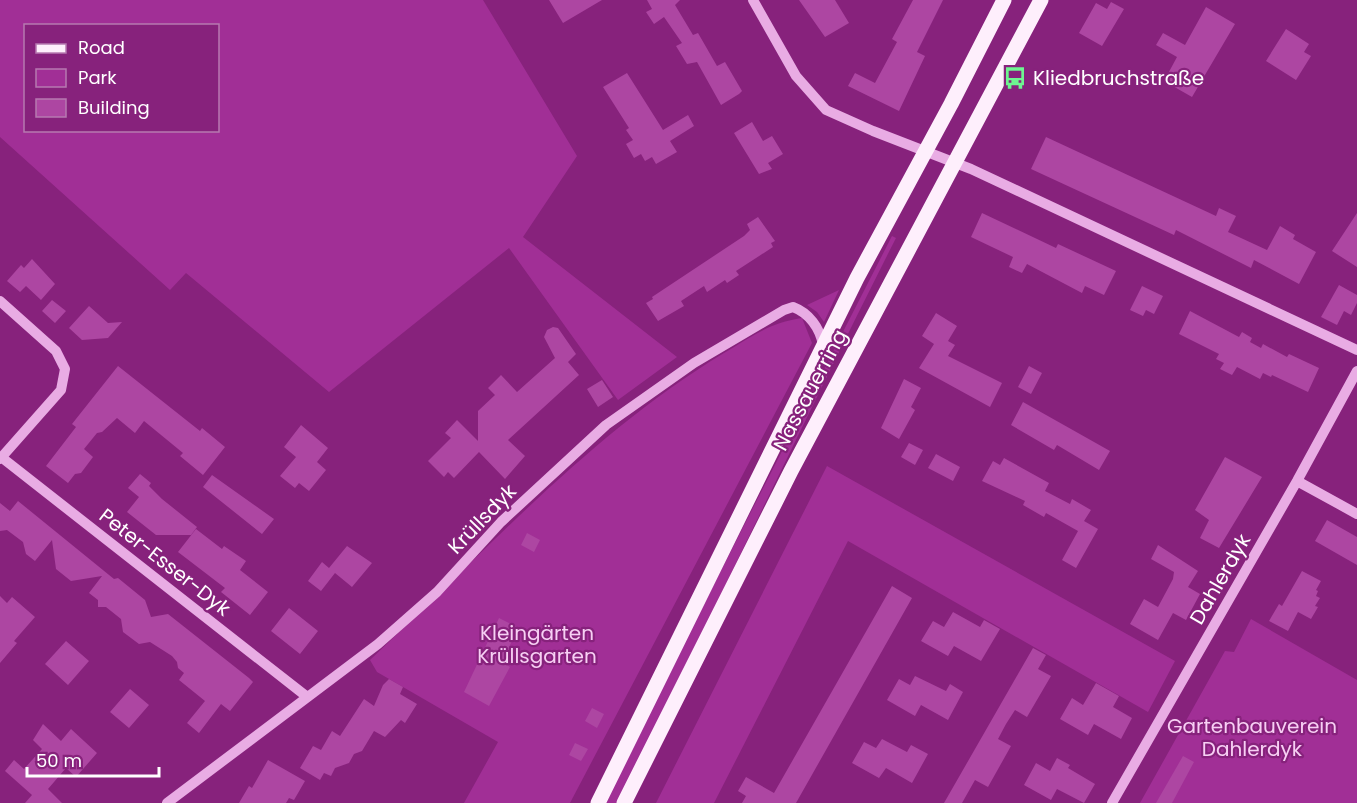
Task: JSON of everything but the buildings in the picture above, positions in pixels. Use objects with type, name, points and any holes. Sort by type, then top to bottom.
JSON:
[{"type":"main road","name":"Nassauerring","points":[[598,803],[823,345],[1004,0]]},
{"type":"main road","name":"Nassauerring","points":[[624,803],[791,471],[1041,0]]},
{"type":"street","points":[[753,0],[796,76],[826,110],[954,162],[1357,350]]},
{"type":"street","points":[[0,301],[56,351],[65,369],[61,390],[1,458]]},
{"type":"street","name":"Krüllsdyk","points":[[167,803],[306,696],[378,644],[437,592],[501,522],[606,425],[694,363],[784,310],[794,307],[805,311],[821,336],[823,345]]},
{"type":"street","name":"Dahlerdyk","points":[[1112,803],[1297,481],[1357,371]]},
{"type":"street","name":"Peter-Esser-Dyk","points":[[1,458],[306,696]]},
{"type":"street","points":[[1297,481],[1357,514]]},
{"type":"green space","points":[[0,0],[483,0],[577,156],[523,237],[677,357],[618,400],[509,248],[329,392],[186,273],[170,290],[0,137]]},
{"type":"green space","points":[[892,236],[896,238],[618,803],[602,803]]},
{"type":"green space","points":[[839,290],[824,322],[817,312],[807,305]]},
{"type":"green space","name":"Kleingärten Krüllsgarten","points":[[802,318],[812,343],[570,803],[464,803],[498,742],[377,672],[370,660],[539,497],[628,420],[675,385],[753,336],[780,323]]},
{"type":"green space","points":[[827,466],[1175,661],[1148,712],[848,541],[714,803],[656,803]]},
{"type":"green space","name":"Gartenbauverein Dahlerdyk","points":[[1251,619],[1357,680],[1357,803],[1140,803],[1225,651],[1234,652]]},
{"type":"place","name":"Kliedbruchstraße","points":[[1015,78]]}]
